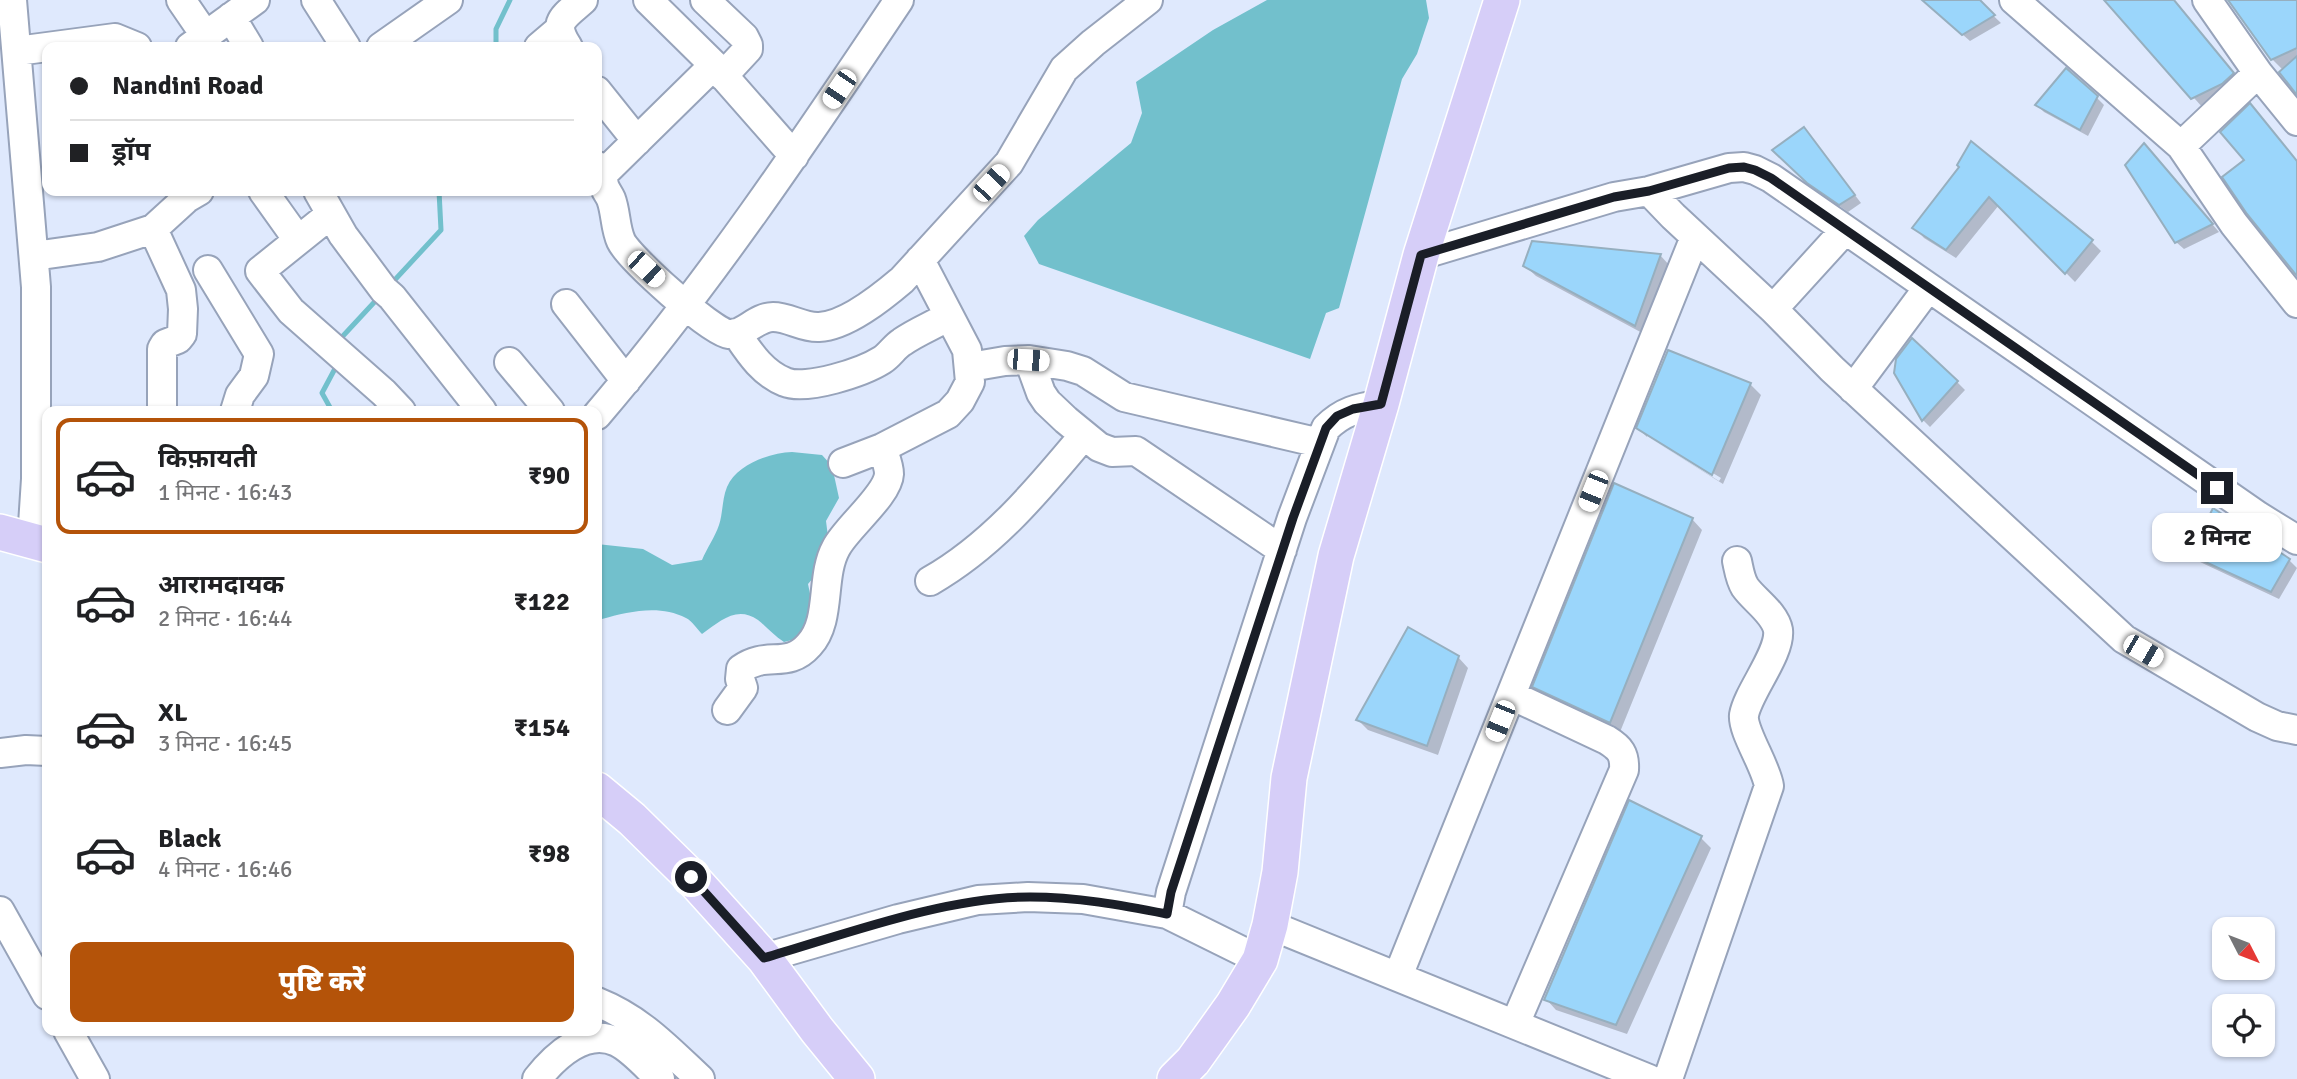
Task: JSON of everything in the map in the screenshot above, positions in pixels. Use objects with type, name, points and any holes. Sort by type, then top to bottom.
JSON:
[{"type":"main road","points":[[1175,1079],[1209,1039],[1260,960],[1280,872],[1289,778],[1336,556],[1421,255],[1502,0]]},
{"type":"main road","points":[[602,794],[632,819],[691,877],[764,958],[857,1079]]},
{"type":"street","points":[[12,0],[36,287],[36,479],[26,539]]},
{"type":"street","points":[[181,0],[197,41],[255,0]]},
{"type":"street","points":[[316,0],[343,42]]},
{"type":"street","points":[[388,42],[449,0]]},
{"type":"street","points":[[556,42],[563,18],[583,0]]},
{"type":"street","points":[[648,0],[719,71],[794,156]]},
{"type":"street","points":[[602,168],[748,49],[744,37],[705,0]]},
{"type":"street","points":[[602,409],[685,305],[794,156],[898,0]]},
{"type":"street","points":[[602,178],[621,241],[627,251],[685,305],[722,331],[736,333],[761,318],[772,317],[820,328],[837,323],[882,297],[920,260],[1009,163],[1064,69],[1148,0]]},
{"type":"street","points":[[2014,0],[2181,146],[2234,224],[2297,303]]},
{"type":"street","points":[[2207,0],[2258,73],[2297,121]]},
{"type":"street","points":[[231,17],[246,42]]},
{"type":"street","points":[[85,42],[115,38],[125,42]]},
{"type":"street","points":[[17,51],[42,48]]},
{"type":"street","points":[[2181,146],[2258,73]]},
{"type":"street","points":[[602,97],[637,141]]},
{"type":"street","points":[[1421,255],[1614,197],[1649,191],[1729,168],[1744,167],[1755,170],[1771,178],[2258,516],[2297,540]]},
{"type":"street","points":[[1649,191],[1773,309],[1805,344],[2124,639],[2257,717],[2277,726],[2297,730]]},
{"type":"street","points":[[34,256],[98,247],[153,229],[187,196]]},
{"type":"street","points":[[267,196],[298,240]]},
{"type":"street","points":[[396,406],[291,311],[260,271],[298,240],[325,202],[343,235],[478,406]]},
{"type":"street","points":[[153,229],[181,290],[184,309],[178,340],[165,344],[162,349],[162,406]]},
{"type":"street","points":[[1773,309],[1845,230]]},
{"type":"street","points":[[1398,976],[1695,237]]},
{"type":"street","points":[[843,463],[882,448],[948,414],[960,401],[970,383],[967,350],[920,260]]},
{"type":"street","points":[[208,270],[259,354],[254,376],[240,395],[237,406]]},
{"type":"street","points":[[1853,389],[1928,288]]},
{"type":"street","points":[[566,304],[626,381]]},
{"type":"street","points":[[736,333],[760,365],[770,373],[785,383],[803,385],[820,383],[874,364],[889,355],[901,342],[949,316]]},
{"type":"street","points":[[1028,360],[1037,385],[1047,402],[1099,447],[1112,452],[1136,451],[1282,550]]},
{"type":"street","points":[[970,368],[1005,361],[1045,361],[1083,371],[1124,397],[1320,443]]},
{"type":"street","points":[[509,362],[546,406]]},
{"type":"street","points":[[1167,914],[1171,892],[1282,550],[1326,428],[1337,416],[1353,409],[1381,404]]},
{"type":"street","points":[[930,581],[976,551],[997,532],[1028,502],[1084,435]]},
{"type":"street","points":[[727,710],[743,688],[741,669],[761,659],[784,660],[798,656],[820,628],[833,553],[846,532],[877,497],[888,480],[888,466],[882,448]]},
{"type":"street","points":[[1668,1079],[1769,786],[1767,772],[1747,731],[1744,717],[1772,654],[1778,631],[1774,621],[1744,585],[1737,561]]},
{"type":"street","points":[[1511,695],[1607,740],[1625,757],[1624,769],[1515,1024]]},
{"type":"street","points":[[0,754],[42,751]]},
{"type":"street","points":[[764,958],[898,919],[978,900],[1028,897],[1083,899],[1167,914],[1260,960]]},
{"type":"street","points":[[0,911],[42,986]]},
{"type":"street","points":[[1270,925],[1649,1079]]},
{"type":"street","points":[[602,1004],[637,1022],[700,1079]]},
{"type":"street","points":[[71,1036],[95,1079]]},
{"type":"street","points":[[537,1079],[562,1052],[583,1041],[599,1039],[617,1042],[660,1079]]},
{"type":"water","points":[[1267,0],[1426,0],[1429,18],[1417,54],[1402,79],[1339,308],[1326,313],[1310,359],[1039,264],[1024,236],[1038,220],[1131,143],[1142,113],[1136,82],[1213,30]]},
{"type":"water","points":[[792,452],[822,455],[832,466],[839,498],[826,521],[829,545],[825,564],[808,584],[816,623],[800,638],[784,642],[758,620],[743,614],[729,616],[702,634],[688,619],[665,611],[633,612],[602,619],[602,545],[643,549],[672,565],[702,560],[719,525],[725,492],[732,479],[746,466],[774,455]]},
{"type":"building","points":[[1922,0],[1980,0],[1995,15],[1962,35]]},
{"type":"building","points":[[2104,0],[2174,0],[2234,73],[2222,84],[2191,99]]},
{"type":"building","points":[[2228,0],[2297,0],[2297,48],[2271,60]]},
{"type":"building","points":[[2297,56],[2297,95],[2279,72]]},
{"type":"building","points":[[2066,68],[2098,96],[2080,130],[2035,105]]},
{"type":"building","points":[[2250,103],[2297,161],[2297,276],[2247,214],[2222,177],[2244,160],[2220,132]]},
{"type":"building","points":[[1804,127],[1855,195],[1839,205],[1807,183],[1772,150]]},
{"type":"building","points":[[1971,141],[2093,240],[2065,274],[1989,197],[1946,250],[1912,228],[1959,167],[1957,165]]},
{"type":"building","points":[[2144,143],[2213,224],[2175,243],[2125,165]]},
{"type":"building","points":[[1532,241],[1661,254],[1635,326],[1523,266]]},
{"type":"building","points":[[1912,338],[1958,381],[1922,421],[1894,373],[1896,359]]},
{"type":"building","points":[[1668,350],[1751,383],[1712,475],[1636,428]]},
{"type":"building","points":[[1614,483],[1693,518],[1610,723],[1532,687]]},
{"type":"building","points":[[2213,508],[2290,559],[2271,592],[2190,555]]},
{"type":"building","points":[[1408,627],[1459,656],[1427,746],[1356,720]]},
{"type":"building","points":[[1629,800],[1702,836],[1616,1025],[1544,1000]]},
{"type":"waterway","points":[[496,42],[496,29],[510,0]]},
{"type":"waterway","points":[[391,284],[441,230],[439,196]]},
{"type":"waterway","points":[[343,341],[342,337],[380,296]]},
{"type":"waterway","points":[[329,406],[322,393],[338,363]]},
{"type":"route","points":[[691,877],[764,958],[898,919],[978,900],[1028,897],[1083,899],[1167,914],[1171,892],[1320,443],[1326,428],[1337,416],[1353,409],[1381,404],[1421,255],[1614,197],[1649,191],[1729,168],[1744,167],[1755,170],[1771,178],[2217,488]]}]
